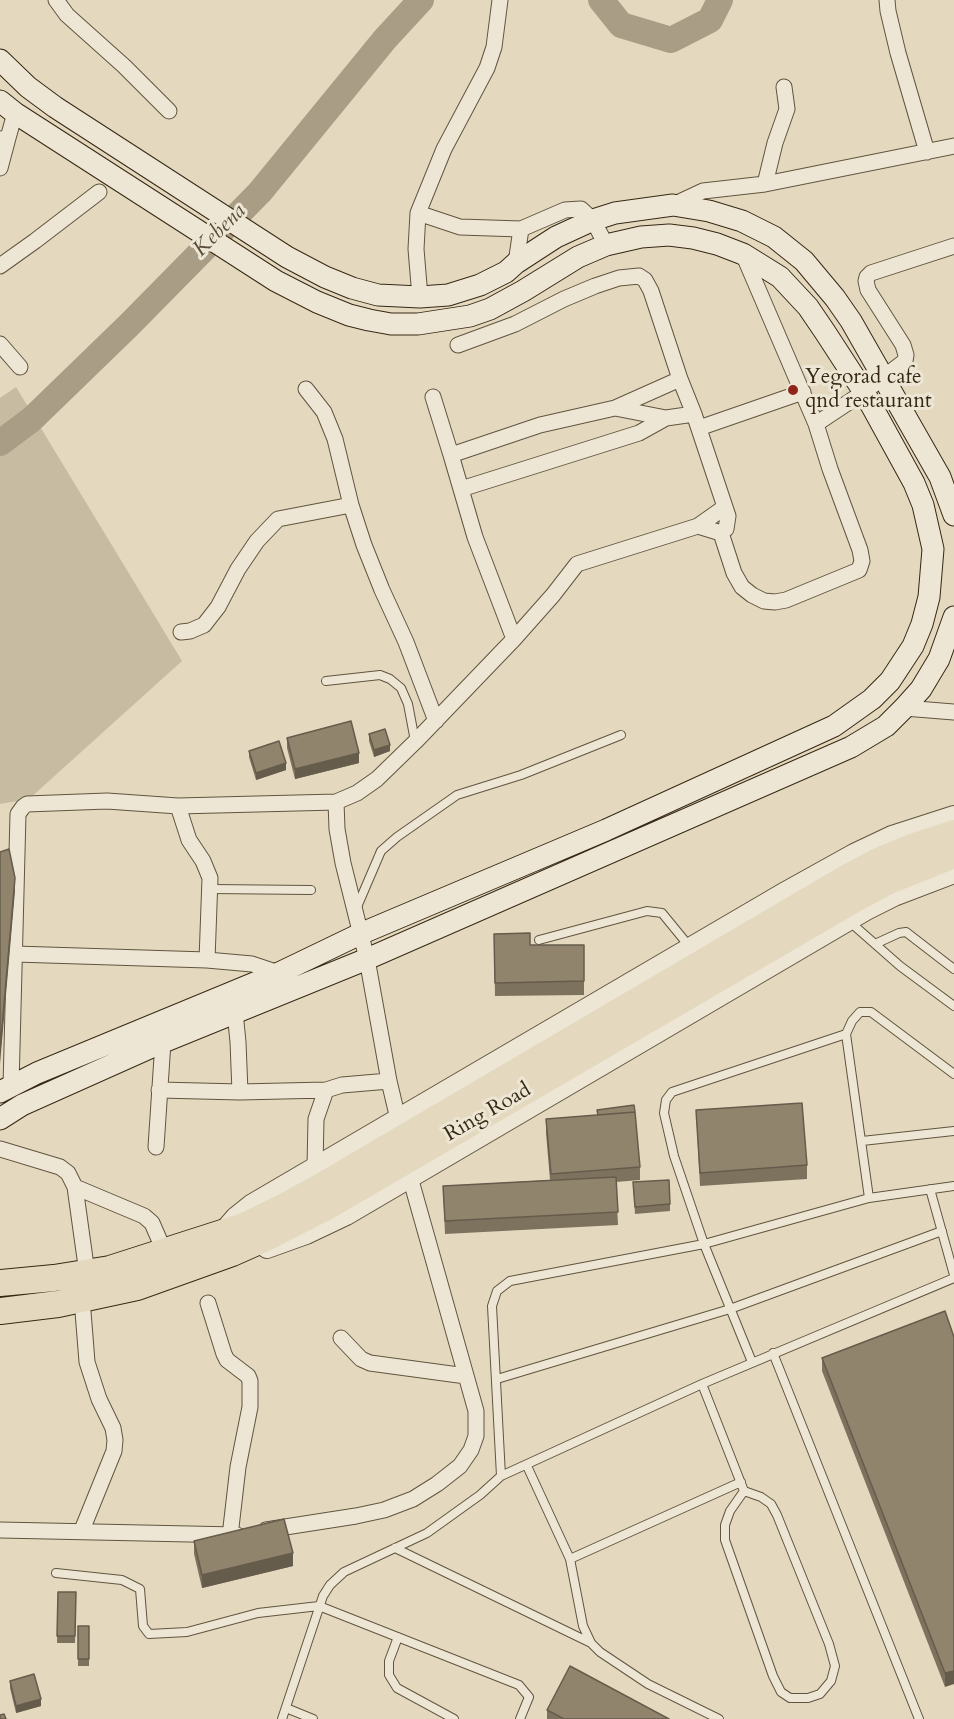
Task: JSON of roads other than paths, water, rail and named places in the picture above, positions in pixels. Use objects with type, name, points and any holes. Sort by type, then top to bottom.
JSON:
[{"type":"highway","name":"Ring Road","points":[[0,1311],[82,1299],[137,1287],[227,1243],[244,1226],[318,1188],[846,878],[914,846],[954,833]]},
{"type":"highway","name":"Ring Road","points":[[0,1282],[87,1274],[165,1253],[268,1238],[325,1208],[857,898],[887,882],[954,855]]},
{"type":"main road","points":[[0,60],[28,87],[55,107],[287,257],[325,277],[378,295],[420,297],[448,295],[480,285],[506,272],[556,237],[593,220],[634,210],[673,205],[709,211],[742,221],[774,237],[804,261],[840,306],[940,477],[954,515]]},
{"type":"main road","points":[[5,1089],[37,1073],[279,973],[360,934],[606,830],[816,736],[866,704],[884,687],[908,655],[922,624],[929,597],[933,549],[924,505],[864,392],[808,307],[780,278],[743,254],[717,244],[669,235],[641,237],[606,245],[578,257],[490,309],[470,316],[446,321],[392,324],[359,318],[317,302],[276,281],[7,107]]},
{"type":"main road","points":[[0,1119],[22,1105],[163,1042],[367,959],[851,747],[886,726],[921,689],[939,659],[954,617]]},
{"type":"street","points":[[56,0],[75,23],[124,66],[169,111]]},
{"type":"street","points":[[420,297],[416,249],[418,213],[444,149],[487,68],[494,47],[500,0]]},
{"type":"street","points":[[887,0],[898,53],[927,152]]},
{"type":"street","points":[[765,184],[775,143],[787,109],[784,87]]},
{"type":"street","points":[[0,168],[7,107]]},
{"type":"street","points":[[673,205],[703,191],[765,184],[954,146]]},
{"type":"street","points":[[0,266],[99,192]]},
{"type":"street","points":[[418,213],[460,227],[520,229],[565,210],[581,209],[593,220],[606,245]]},
{"type":"street","points":[[516,263],[520,229]]},
{"type":"street","points":[[816,424],[884,378],[904,361],[905,350],[866,285],[867,277],[871,273],[954,246]]},
{"type":"street","points":[[721,533],[734,573],[742,587],[764,601],[786,600],[859,570],[862,561],[816,424],[743,254]]},
{"type":"street","points":[[458,345],[515,324],[595,286],[619,278],[639,276],[645,280],[651,291],[697,421],[725,507],[727,523],[726,529],[721,533]]},
{"type":"street","points":[[0,344],[20,367]]},
{"type":"street","points":[[451,455],[540,425],[615,408],[680,378]]},
{"type":"street","points":[[306,389],[324,412],[335,439],[351,505],[378,581],[436,721]]},
{"type":"street","points":[[615,408],[666,418],[697,421],[803,393]]},
{"type":"street","points":[[433,397],[475,537],[514,639]]},
{"type":"street","points":[[461,489],[639,433],[666,418]]},
{"type":"street","points":[[181,632],[204,625],[218,607],[238,569],[257,541],[278,519],[351,505]]},
{"type":"street","points":[[5,1089],[15,954],[18,814],[23,807],[27,804],[107,801],[178,806],[336,802],[357,793],[377,779],[416,742],[514,639],[577,564],[698,525],[725,507]]},
{"type":"street","points":[[698,525],[721,533]]},
{"type":"street","points":[[904,708],[954,712]]},
{"type":"street","points":[[336,802],[337,830],[367,959],[398,1119]]},
{"type":"street","points":[[178,806],[189,840],[203,861],[210,878],[207,960]]},
{"type":"street","points":[[954,816],[892,836],[854,854],[315,1167],[251,1205],[236,1217],[227,1243],[254,1251],[306,1234],[346,1215],[866,909],[954,873]]},
{"type":"street","points":[[15,954],[207,960],[252,964],[279,973]]},
{"type":"street","points":[[235,1012],[240,1092]]},
{"type":"street","points":[[156,1147],[163,1042]]},
{"type":"street","points":[[159,1090],[240,1092],[326,1090],[342,1085],[389,1082]]},
{"type":"street","points":[[315,1167],[315,1119],[326,1090]]},
{"type":"street","points":[[0,1149],[60,1167],[68,1173],[75,1187],[87,1274]]},
{"type":"street","points":[[0,1530],[82,1530],[230,1536],[384,1510],[413,1498],[437,1484],[466,1460],[476,1437],[476,1411],[410,1178]]},
{"type":"street","points":[[75,1187],[144,1216],[152,1223],[165,1253]]},
{"type":"street","points":[[82,1299],[87,1362],[96,1392],[113,1428],[115,1440],[114,1451],[82,1530]]},
{"type":"street","points":[[208,1304],[227,1360],[244,1372],[250,1381],[250,1407],[238,1467],[230,1536]]},
{"type":"street","points":[[341,1338],[361,1359],[370,1363],[466,1376]]},
{"type":"lane","points":[[326,681],[380,675],[390,679],[401,688],[408,704],[416,742]]},
{"type":"lane","points":[[355,911],[381,851],[397,837],[458,795],[521,775],[621,735]]},
{"type":"lane","points":[[210,890],[311,890]]},
{"type":"lane","points":[[539,940],[647,910],[662,913],[690,948]]},
{"type":"lane","points":[[849,921],[900,966],[954,1006]]},
{"type":"lane","points":[[875,944],[899,933],[906,933],[954,969]]},
{"type":"lane","points":[[869,1198],[846,1034],[852,1021],[860,1011],[871,1012],[954,1074]]},
{"type":"lane","points":[[752,1362],[704,1244],[674,1156],[664,1113],[666,1101],[672,1092],[846,1034]]},
{"type":"lane","points":[[862,1141],[954,1131]]},
{"type":"lane","points":[[501,1476],[492,1306],[497,1291],[510,1281],[704,1244],[869,1198],[954,1186]]},
{"type":"lane","points":[[282,1719],[319,1606],[330,1585],[344,1572],[427,1533],[480,1495],[501,1476],[702,1384],[954,1276],[930,1189]]},
{"type":"lane","points":[[496,1379],[730,1309],[942,1231]]},
{"type":"lane","points":[[773,1353],[920,1719]]},
{"type":"lane","points":[[702,1384],[744,1491]]},
{"type":"lane","points":[[526,1466],[570,1558],[583,1626],[591,1643]]},
{"type":"lane","points":[[570,1558],[741,1482]]},
{"type":"lane","points":[[744,1491],[761,1497],[771,1504],[829,1644],[835,1666],[831,1681],[820,1694],[808,1698],[790,1698],[781,1692],[777,1684],[725,1540],[725,1525],[730,1511],[744,1491]]},
{"type":"lane","points":[[395,1548],[591,1643],[600,1652],[648,1684],[719,1719]]},
{"type":"lane","points":[[56,1573],[122,1580],[140,1589],[142,1626],[149,1634],[187,1632],[258,1613],[319,1606],[519,1685],[530,1697],[520,1719]]},
{"type":"lane","points":[[398,1637],[389,1661],[389,1675],[397,1688],[454,1719]]},
{"type":"lane","points":[[286,1708],[313,1719]]},
{"type":"waterway","name":"Kebena","points":[[0,443],[32,419],[129,325],[260,192],[385,39],[421,0]]},
{"type":"waterway","name":"Kebena","points":[[601,0],[621,25],[671,40],[710,20],[720,0]]},
{"type":"place","name":"Yegorad cafe qnd restaurant","points":[[793,390]]}]
